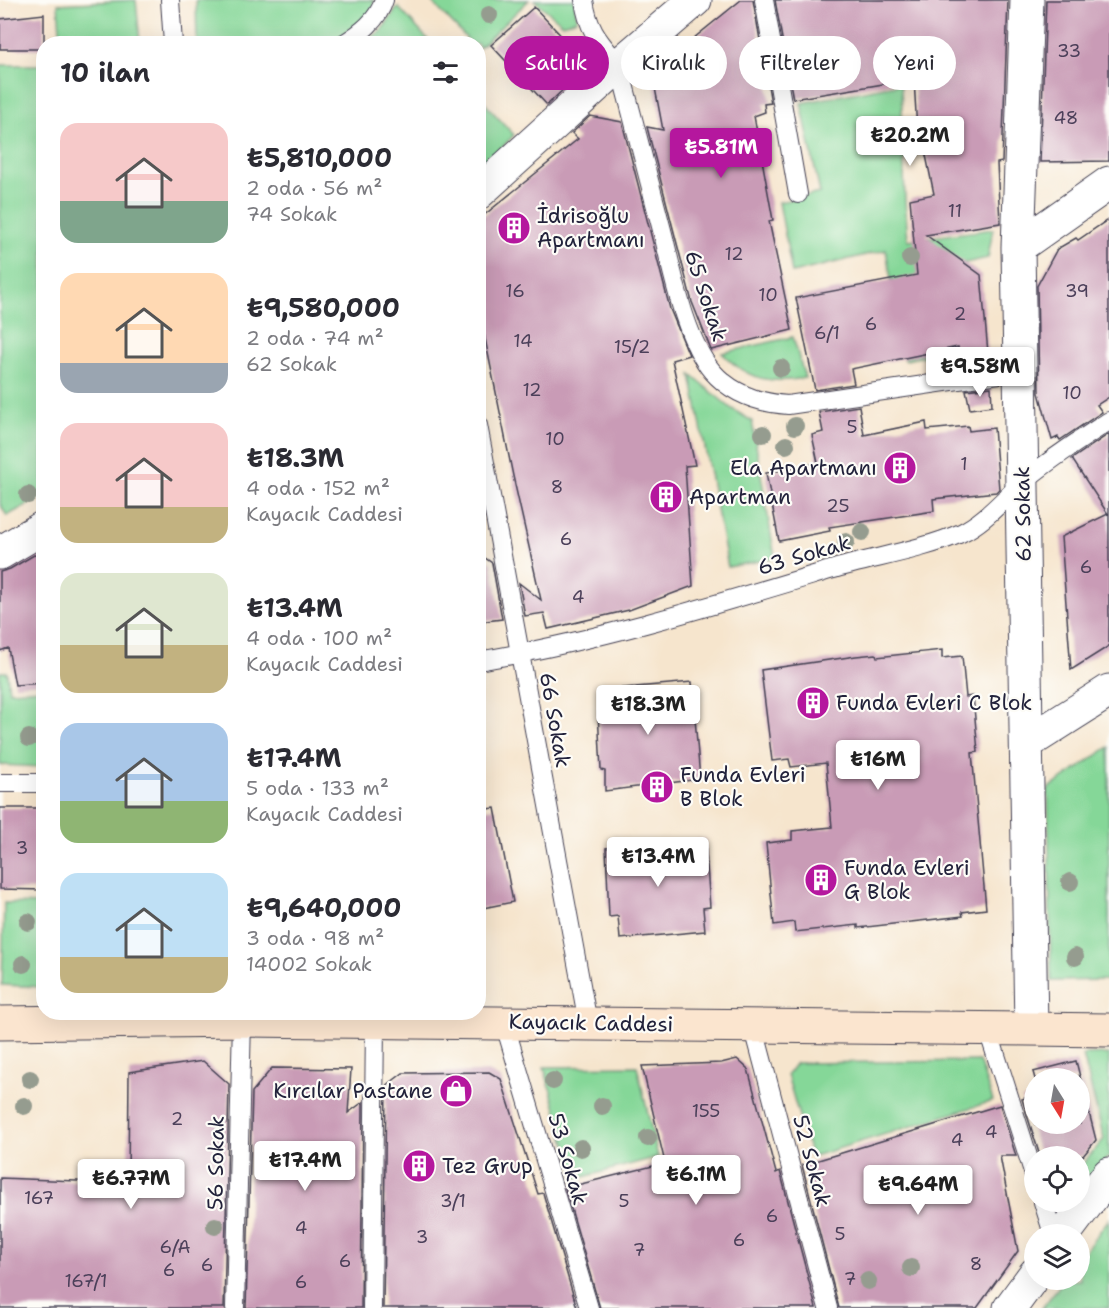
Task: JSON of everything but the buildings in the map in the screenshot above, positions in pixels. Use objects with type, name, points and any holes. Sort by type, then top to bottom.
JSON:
[{"type":"main road","name":"Kayacık Caddesi","points":[[0,1023],[88,1020]]},
{"type":"main road","name":"Kayacık Caddesi","points":[[242,1020],[1109,1030]]},
{"type":"street","points":[[486,186],[619,65],[695,0]]},
{"type":"street","name":"62 Sokak","points":[[1027,0],[1018,247],[1030,1028]]},
{"type":"street","points":[[1018,247],[1109,183]]},
{"type":"street","points":[[0,553],[36,532]]},
{"type":"street","points":[[1027,743],[1109,691]]},
{"type":"street","points":[[1072,1224],[1109,1174]]},
{"type":"street","points":[[1010,1308],[1024,1289]]},
{"type":"lane","points":[[170,0],[172,36]]},
{"type":"lane","points":[[356,36],[374,20],[384,0]]},
{"type":"lane","name":"65 Sokak","points":[[584,0],[586,19],[600,42],[619,65],[690,330],[699,353],[710,369],[732,390],[756,401],[788,405],[1020,371]]},
{"type":"lane","points":[[764,0],[798,194]]},
{"type":"lane","name":"63 Sokak","points":[[486,660],[625,630],[845,566],[938,542],[963,532],[994,511],[1040,468],[1109,421]]},
{"type":"lane","name":"66 Sokak","points":[[487,519],[520,654],[588,1023]]},
{"type":"lane","points":[[0,783],[36,783]]},
{"type":"lane","name":"56 Sokak","points":[[235,1308],[242,1020]]},
{"type":"lane","points":[[372,1308],[375,1021]]},
{"type":"lane","name":"53 Sokak","points":[[504,1022],[589,1308]]},
{"type":"lane","name":"52 Sokak","points":[[753,1025],[828,1308]]},
{"type":"lane","points":[[987,1027],[1025,1146]]},
{"type":"green space","points":[[136,0],[139,36],[60,36],[58,4]]},
{"type":"green space","points":[[196,0],[374,0],[373,11],[364,23],[345,36],[197,36]]},
{"type":"green space","points":[[430,0],[529,0],[486,41],[486,36],[464,36]]},
{"type":"green space","points":[[534,0],[574,0],[577,19],[563,24]]},
{"type":"green space","points":[[398,7],[425,36],[374,36],[381,31]]},
{"type":"green space","points":[[0,65],[36,65],[36,500],[7,516],[0,504]]},
{"type":"green space","points":[[873,89],[901,90],[908,240],[993,229],[988,258],[925,272],[935,354],[905,360],[886,250],[792,273],[779,202],[820,193],[801,103]]},
{"type":"green space","points":[[486,105],[514,135],[486,164]]},
{"type":"green space","points":[[793,337],[805,378],[770,380],[760,378],[741,369],[722,353]]},
{"type":"green space","points":[[691,375],[732,409],[752,421],[775,558],[728,567]]},
{"type":"green space","points":[[0,672],[7,672],[9,691],[36,689],[36,767],[0,765]]},
{"type":"green space","points":[[1109,747],[1109,980],[1051,981],[1048,789]]},
{"type":"green space","points":[[4,903],[36,904],[36,987],[2,985]]},
{"type":"green space","points":[[1109,1054],[1109,1156],[1090,1180],[1090,1155],[1104,1139],[1090,1083],[1090,1068],[1086,1068],[1083,1055]]},
{"type":"green space","points":[[979,1061],[993,1101],[811,1157],[787,1075],[796,1063]]},
{"type":"green space","points":[[637,1066],[658,1157],[576,1179],[544,1067]]},
{"type":"green space","points":[[1109,1219],[1109,1308],[1042,1308],[1056,1290],[1090,1290],[1090,1245]]},
{"type":"place","name":"İdrisoğlu Apartmanı","points":[[514,228]]},
{"type":"place","name":"Ela Apartmanı","points":[[900,468]]},
{"type":"place","name":"Apartman","points":[[666,497]]},
{"type":"place","name":"Funda Evleri C Blok","points":[[813,703]]},
{"type":"place","name":"Funda Evleri B Blok","points":[[657,787]]},
{"type":"place","name":"Funda Evleri G Blok","points":[[821,880]]},
{"type":"place","name":"Kırcılar Pastane","points":[[456,1091]]},
{"type":"place","name":"Tez Grup","points":[[419,1166]]}]
